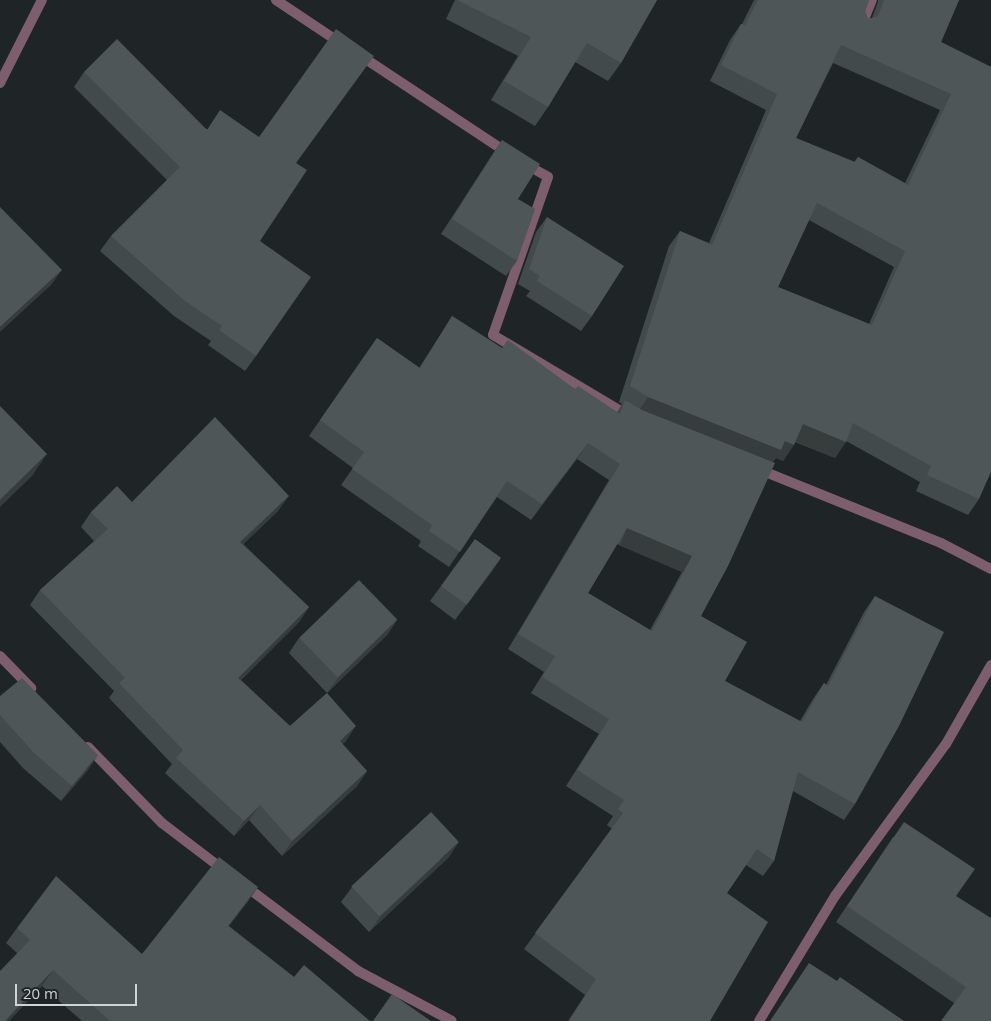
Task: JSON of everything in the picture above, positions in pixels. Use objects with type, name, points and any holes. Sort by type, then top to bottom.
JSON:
[{"type":"street","points":[[0,83],[42,0]]},
{"type":"street","points":[[276,0],[548,177],[494,335],[644,423]]},
{"type":"street","points":[[860,29],[872,0]]},
{"type":"street","points":[[745,463],[941,542],[991,569]]},
{"type":"street","points":[[0,656],[40,698]]},
{"type":"street","points":[[758,1021],[835,896],[946,744],[991,665]]},
{"type":"street","points":[[81,740],[162,823],[177,835],[358,971],[452,1021]]},
{"type":"building","points":[[459,0],[657,0],[621,63],[587,43],[548,107],[504,81],[531,37]]},
{"type":"building","points":[[758,0],[869,0],[865,11],[868,19],[878,16],[884,0],[959,0],[941,42],[991,67],[991,472],[979,499],[927,475],[931,466],[853,423],[846,442],[803,424],[794,445],[785,441],[781,450],[648,397],[630,386],[680,231],[712,245],[777,94],[721,65],[741,24],[745,25]],"holes":[[[841,45],[951,94],[908,185],[858,157],[855,162],[796,138]],[[817,203],[905,251],[872,325],[778,287]]]},
{"type":"building","points":[[336,29],[374,56],[296,163],[307,170],[260,241],[311,277],[256,356],[219,330],[222,326],[185,301],[111,236],[180,167],[84,72],[117,39],[207,130],[220,110],[259,137]]},
{"type":"building","points":[[502,140],[540,164],[518,199],[535,209],[517,261],[452,219]]},
{"type":"building","points":[[0,207],[62,270],[0,327]]},
{"type":"building","points":[[547,217],[624,266],[592,316],[537,281],[540,276],[529,269]]},
{"type":"building","points":[[452,316],[502,348],[508,340],[575,389],[578,386],[620,414],[625,400],[642,410],[775,463],[728,566],[701,616],[747,642],[725,681],[802,722],[824,683],[828,686],[875,596],[944,632],[899,726],[855,804],[798,772],[774,861],[757,849],[727,893],[768,922],[710,1021],[569,1021],[596,979],[535,933],[623,813],[618,809],[624,800],[577,770],[609,719],[542,677],[555,656],[518,634],[620,464],[588,443],[542,504],[507,481],[460,552],[429,531],[432,525],[352,469],[364,452],[320,420],[377,338],[420,368]],"holes":[[[627,528],[692,556],[652,631],[588,593]]]},
{"type":"building","points":[[0,406],[47,454],[0,500]]},
{"type":"building","points":[[215,417],[289,496],[240,542],[309,607],[238,678],[290,726],[327,693],[356,726],[340,741],[367,771],[292,841],[260,805],[244,821],[176,758],[183,750],[119,683],[125,678],[40,590],[108,529],[91,512],[117,486],[132,502]]},
{"type":"building","points":[[475,539],[501,558],[467,605],[441,586]]},
{"type":"building","points":[[359,580],[397,620],[338,677],[299,638]]},
{"type":"building","points":[[22,678],[98,755],[72,786],[34,753],[0,715],[0,696]]},
{"type":"building","points":[[431,812],[459,842],[379,916],[351,886]]},
{"type":"building","points":[[904,822],[975,869],[956,896],[991,918],[991,1021],[941,1021],[966,987],[847,906]]},
{"type":"building","points":[[219,857],[258,887],[228,926],[294,977],[304,965],[370,1021],[110,1021],[53,970],[5,1021],[0,1021],[0,971],[30,940],[17,928],[56,876],[142,954]]},
{"type":"building","points":[[809,963],[837,981],[840,977],[904,1021],[770,1021]]},
{"type":"building","points":[[392,994],[431,1021],[373,1021]]}]
